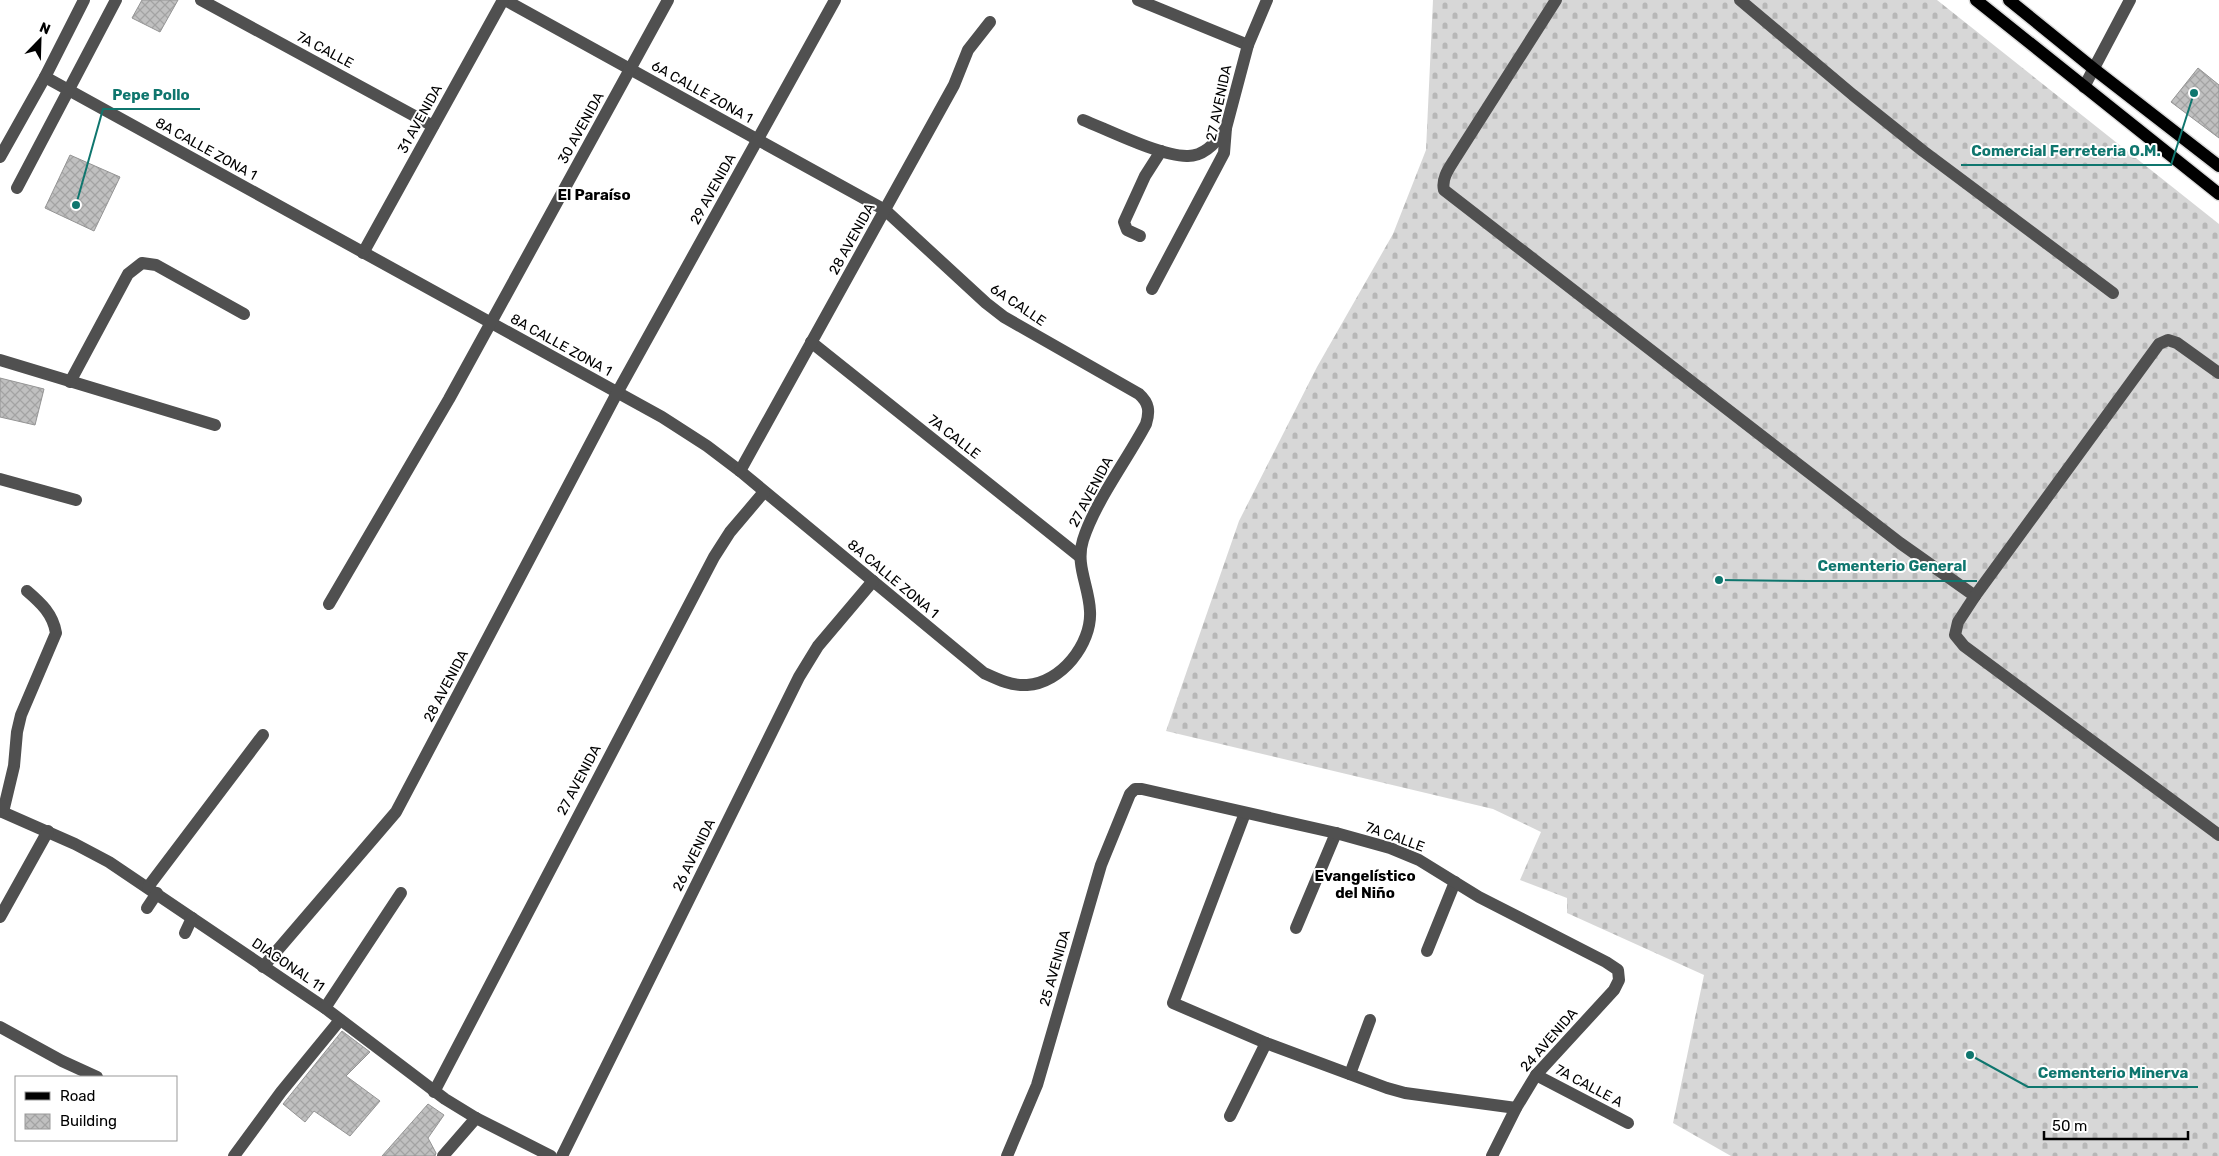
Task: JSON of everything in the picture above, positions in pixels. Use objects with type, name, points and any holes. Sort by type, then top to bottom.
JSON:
[{"type":"main road","points":[[1976,0],[2219,194]]},
{"type":"main road","points":[[2009,0],[2219,166]]},
{"type":"street","points":[[0,157],[45,77],[84,0]]},
{"type":"street","points":[[18,188],[116,0]]},
{"type":"street","name":"7A CALLE","points":[[202,0],[433,126]]},
{"type":"street","name":"31 AVENIDA","points":[[362,253],[504,0]]},
{"type":"street","name":"6A CALLE ZONA 1","points":[[504,0],[885,210]]},
{"type":"street","name":"30 AVENIDA","points":[[329,604],[448,399],[668,0]]},
{"type":"street","name":"29 AVENIDA","points":[[617,393],[835,0]]},
{"type":"street","points":[[1138,0],[1248,45]]},
{"type":"street","name":"27 AVENIDA","points":[[1152,289],[1217,168],[1225,148],[1226,128],[1248,45],[1267,0]]},
{"type":"street","points":[[1556,0],[1456,156],[1445,177],[1444,190],[1900,543],[1975,596]]},
{"type":"street","points":[[1740,0],[1923,151],[2113,293]]},
{"type":"street","points":[[2084,87],[2130,0]]},
{"type":"street","name":"28 AVENIDA","points":[[740,471],[954,85],[968,50],[990,22]]},
{"type":"street","name":"8A CALLE ZONA 1","points":[[45,77],[662,417],[707,446],[740,471],[984,673],[999,680],[1028,685]]},
{"type":"street","points":[[1082,120],[1161,151],[1188,156],[1201,153],[1211,147],[1226,128]]},
{"type":"street","points":[[1140,236],[1127,230],[1124,222],[1145,176],[1161,151]]},
{"type":"street","name":"6A CALLE","points":[[885,210],[986,304],[1030,333],[1138,394],[1148,406]]},
{"type":"street","points":[[70,382],[128,274],[142,263],[156,265],[244,314]]},
{"type":"street","points":[[2219,373],[2177,342],[2168,340],[2159,344],[1975,596],[1955,628],[1955,635],[1959,641],[2219,835]]},
{"type":"street","name":"7A CALLE","points":[[811,342],[1079,556]]},
{"type":"street","points":[[0,360],[216,425]]},
{"type":"street","name":"28 AVENIDA","points":[[263,967],[396,812],[617,393]]},
{"type":"street","name":"27 AVENIDA","points":[[1028,685],[1043,682],[1056,674],[1070,661],[1082,644],[1089,627],[1089,604],[1079,556],[1083,540],[1093,516],[1146,424],[1149,414],[1148,406]]},
{"type":"street","points":[[0,479],[76,500]]},
{"type":"street","name":"27 AVENIDA","points":[[434,1092],[714,557],[730,532],[764,492]]},
{"type":"street","name":"26 AVENIDA","points":[[562,1156],[799,677],[818,646],[873,581]]},
{"type":"street","points":[[1,812],[14,766],[17,732],[21,715],[54,642],[56,633],[54,621],[27,591]]},
{"type":"street","points":[[147,908],[152,890],[263,735]]},
{"type":"street","name":"7A CALLE","points":[[1135,790],[1142,788],[1336,833],[1390,848],[1419,860],[1479,897],[1606,962],[1618,970],[1620,975]]},
{"type":"street","name":"25 AVENIDA","points":[[1008,1156],[1038,1085],[1101,865],[1130,794],[1135,790]]},
{"type":"street","name":"DIAGONAL 11","points":[[1,812],[48,832],[109,862],[325,1008],[434,1092],[476,1118],[551,1156]]},
{"type":"street","points":[[1245,813],[1173,1003],[1266,1043],[1405,1093],[1516,1108]]},
{"type":"street","points":[[0,917],[48,832]]},
{"type":"street","points":[[1296,928],[1336,833]]},
{"type":"street","points":[[1427,951],[1455,882]]},
{"type":"street","points":[[325,1008],[401,893]]},
{"type":"street","points":[[185,933],[192,918]]},
{"type":"street","name":"24 AVENIDA","points":[[1492,1156],[1516,1108],[1536,1075],[1614,990],[1620,975]]},
{"type":"street","points":[[234,1156],[280,1092],[340,1020]]},
{"type":"street","points":[[1350,1074],[1370,1020]]},
{"type":"street","points":[[0,1027],[62,1061],[95,1076]]},
{"type":"street","points":[[1230,1116],[1266,1043]]},
{"type":"street","name":"7A CALLE A","points":[[1536,1075],[1628,1123]]},
{"type":"street","points":[[443,1156],[476,1118]]},
{"type":"green space","points":[[1433,0],[1937,0],[2219,224],[2219,1156],[1731,1156],[1673,1123],[1704,975],[1567,913],[1567,898],[1520,880],[1541,832],[1493,809],[1166,731],[1239,521],[1317,367],[1393,234],[1426,150]]},
{"type":"building","points":[[142,0],[178,0],[160,32],[132,18]]},
{"type":"building","points":[[2198,68],[2219,85],[2219,138],[2171,102]]},
{"type":"building","points":[[70,155],[120,177],[94,231],[45,208]]},
{"type":"building","points":[[0,378],[44,389],[35,425],[0,417]]},
{"type":"building","points":[[342,1031],[370,1052],[346,1076],[380,1101],[350,1136],[314,1111],[305,1122],[283,1104]]},
{"type":"building","points":[[428,1104],[444,1115],[428,1138],[436,1153],[435,1156],[382,1156]]},
{"type":"place","name":"Comercial Ferreteria O.M.","points":[[2194,93]]},
{"type":"place","name":"Pepe Pollo","points":[[76,205]]},
{"type":"place","name":"Cementerio General","points":[[1719,580]]},
{"type":"place","name":"Cementerio Minerva","points":[[1970,1055]]},
{"type":"district","name":"El Paraíso","points":[[594,195]]},
{"type":"district","name":"Evangelístico del Niño","points":[[1365,884]]}]
